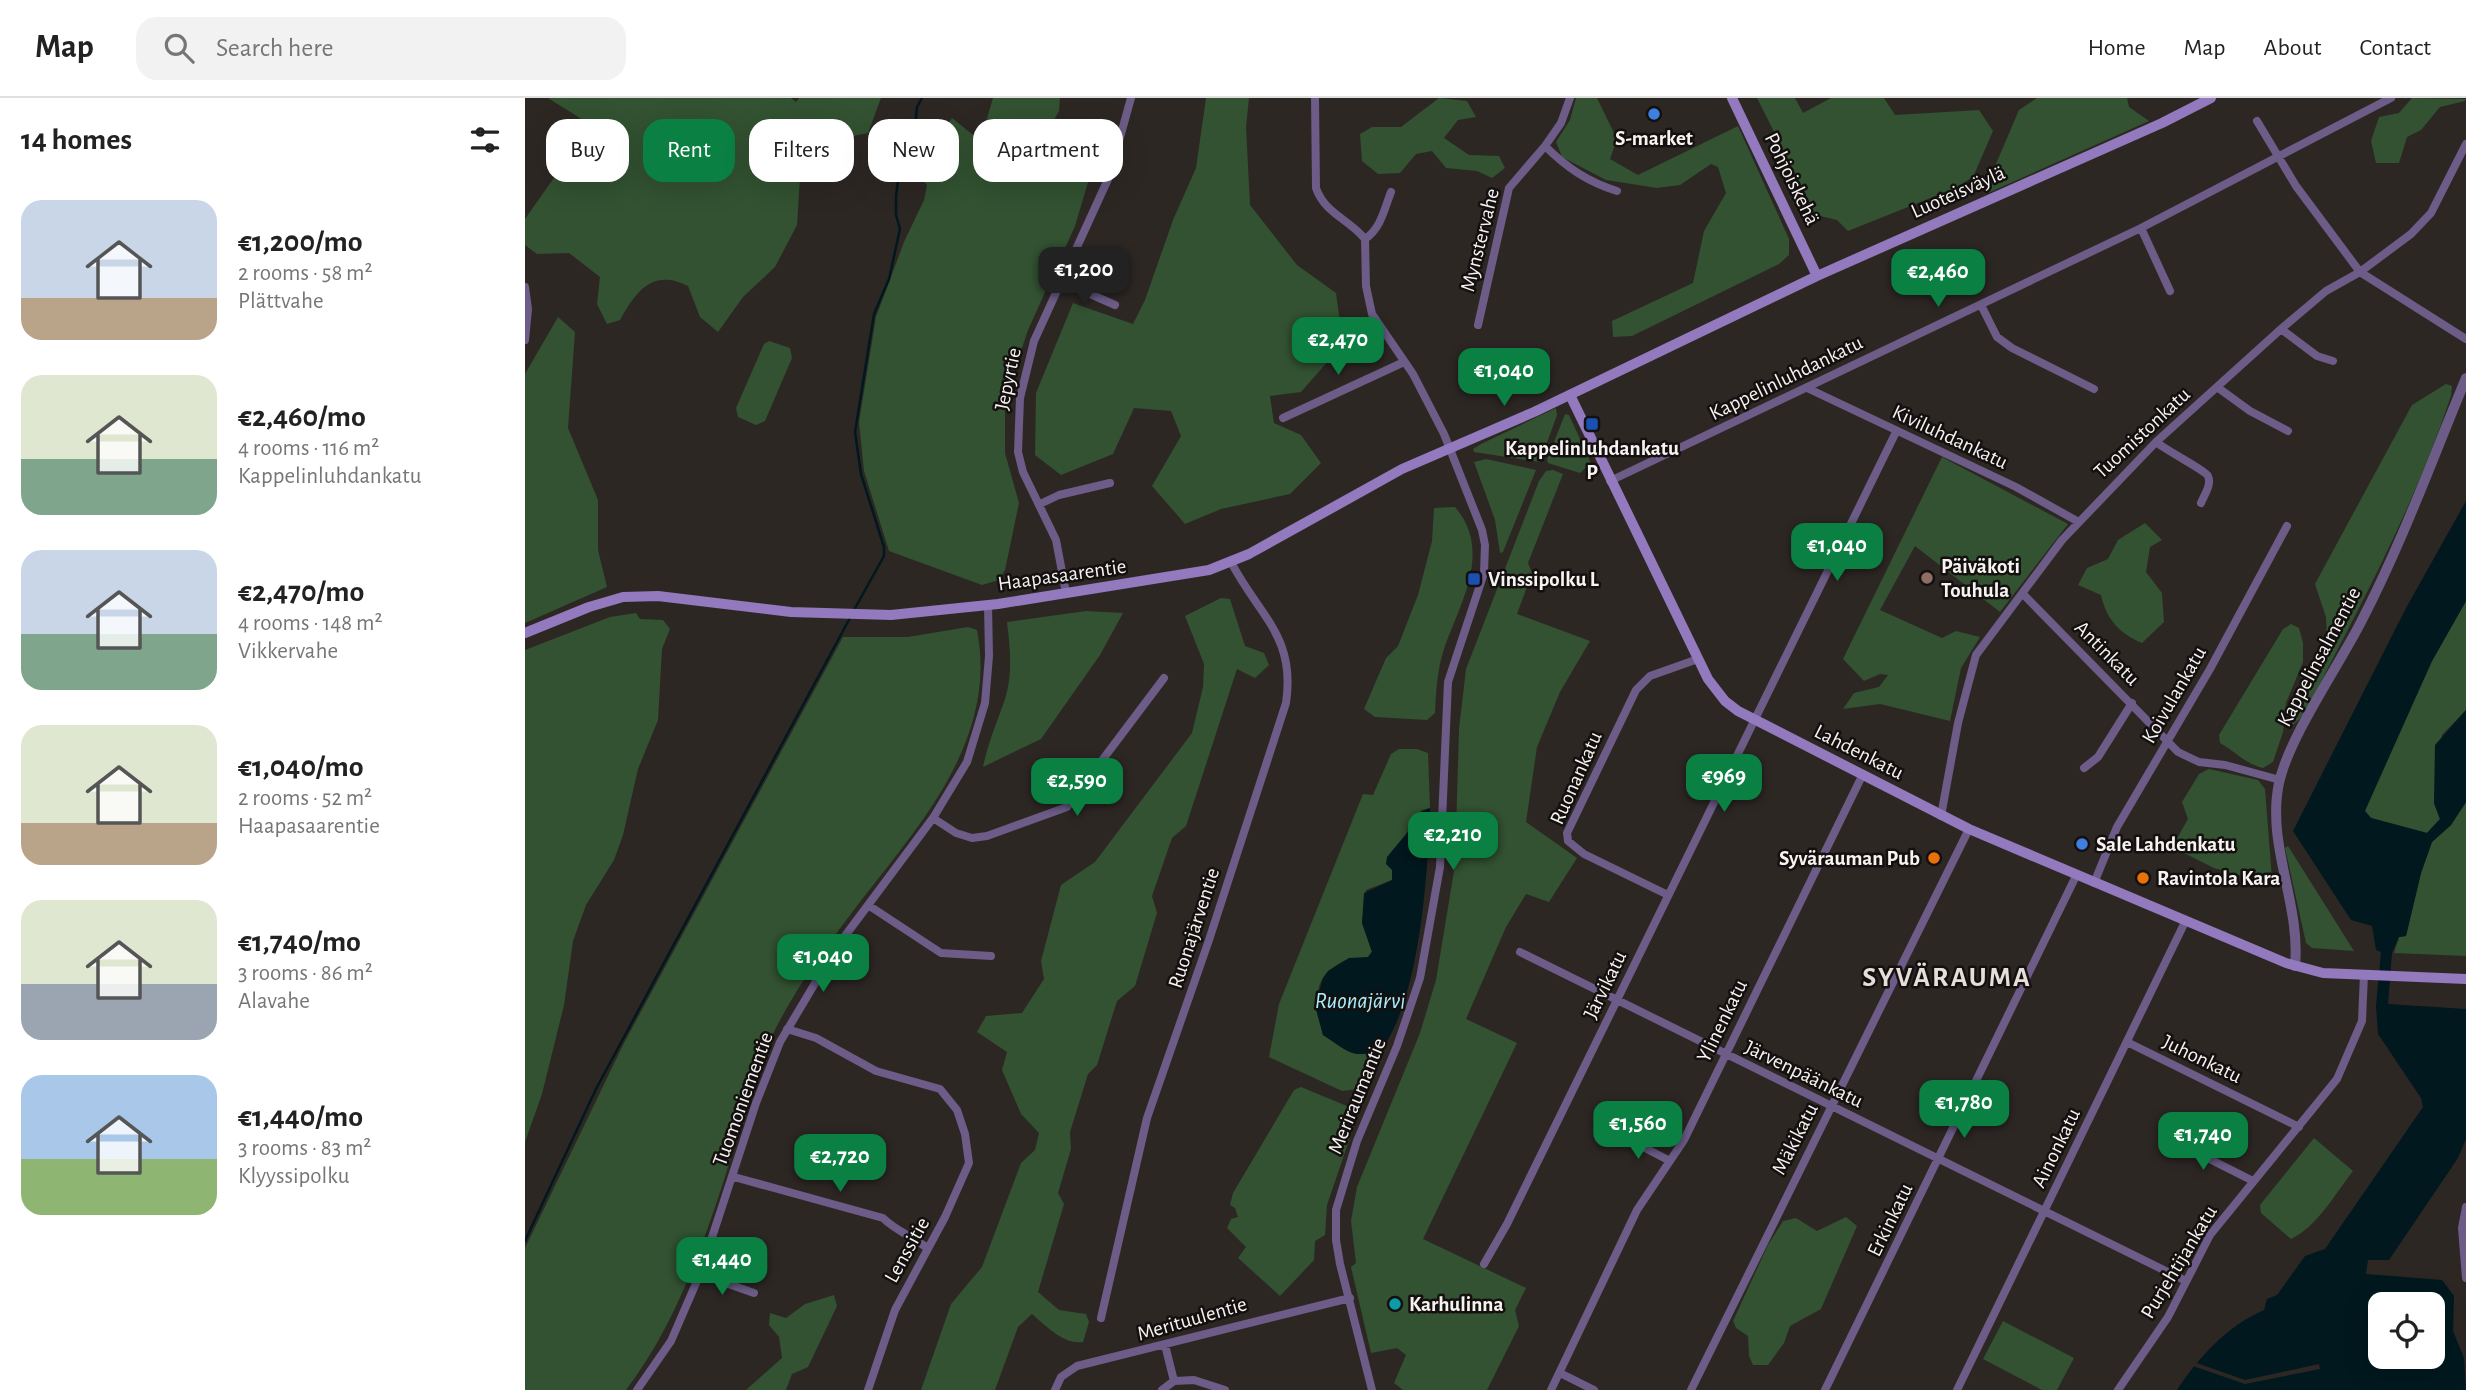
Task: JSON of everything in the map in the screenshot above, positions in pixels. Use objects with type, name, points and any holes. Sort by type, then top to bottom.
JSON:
[{"type":"main road","name":"Luoteisväylä","points":[[1570,395],[1817,276],[2162,123],[2211,98]]},
{"type":"main road","name":"Pohjoiskehä","points":[[1736,99],[1817,276]]},
{"type":"main road","name":"Haapasaarentie","points":[[525,633],[589,607],[622,597],[658,596],[791,612],[852,615],[923,613],[1193,574],[1231,562],[1402,468],[1450,450],[1570,395]]},
{"type":"main road","name":"Lahdenkatu","points":[[1570,395],[1708,679],[1725,701],[1756,721],[1941,816],[2076,876],[2295,966],[2323,972],[2466,979]]},
{"type":"street","name":"Jepyrtie","points":[[1066,593],[1056,540],[1023,472],[1018,452],[1018,411],[1034,341],[1109,177],[1131,98]]},
{"type":"street","points":[[1315,98],[1316,188],[1320,201],[1329,211],[1356,227],[1364,239],[1373,233],[1380,221],[1391,192]]},
{"type":"street","name":"Mynstervahe","points":[[1478,325],[1509,188],[1561,123],[1570,98]]},
{"type":"street","name":"Kappelinluhdankatu","points":[[1610,481],[2141,228],[2391,98]]},
{"type":"street","points":[[2257,121],[2277,158],[2360,272],[2466,339]]},
{"type":"street","name":"Tuomistonkatu","points":[[1941,816],[1958,723],[1976,655],[2077,521],[2155,442],[2281,329],[2326,291],[2360,272],[2411,234],[2431,213],[2466,144]]},
{"type":"street","points":[[1545,146],[1577,173],[1593,183],[1617,191]]},
{"type":"street","points":[[2141,228],[2170,291]]},
{"type":"street","name":"Meriraumantie","points":[[1364,239],[1366,286],[1372,314],[1425,396],[1482,530],[1486,558],[1484,573],[1448,682],[1440,867],[1420,978],[1397,1046],[1356,1141],[1336,1210],[1336,1240],[1372,1390]]},
{"type":"street","points":[[1063,282],[1115,305]]},
{"type":"street","points":[[525,287],[528,309],[525,340]]},
{"type":"street","points":[[1981,305],[1997,337],[2012,348],[2094,389]]},
{"type":"street","points":[[2281,329],[2317,356],[2333,361]]},
{"type":"street","points":[[1283,418],[1404,362]]},
{"type":"street","name":"Kappelinsalmentie","points":[[2295,966],[2295,931],[2276,831],[2280,780],[2292,748],[2362,621],[2407,527],[2466,378]]},
{"type":"street","points":[[2217,387],[2251,411],[2288,431]]},
{"type":"street","name":"Kiviluhdankatu","points":[[1807,388],[2015,487],[2077,521]]},
{"type":"street","name":"Järvikatu","points":[[1484,1264],[1756,721],[1896,432]]},
{"type":"street","points":[[2155,442],[2174,456],[2203,470],[2208,476],[2209,485],[2201,503]]},
{"type":"street","points":[[1040,504],[1059,495],[1110,483]]},
{"type":"street","name":"Koivulankatu","points":[[2094,883],[2117,827],[2169,741],[2287,526]]},
{"type":"street","name":"Ruonajärventie","points":[[1101,1318],[1147,1118],[1209,940],[1286,704],[1289,681],[1283,645],[1231,562]]},
{"type":"street","name":"Antinkatu","points":[[2023,594],[2178,752],[2199,762],[2225,765],[2280,780]]},
{"type":"street","name":"Tuomoniementie","points":[[637,1390],[671,1341],[701,1274],[767,1070],[787,1029],[816,978],[933,818],[967,762],[980,724],[989,656],[988,605]]},
{"type":"street","name":"Ruonankatu","points":[[1668,895],[1575,849],[1568,841],[1567,833],[1636,690],[1650,676],[1698,659]]},
{"type":"street","points":[[933,818],[956,833],[972,838],[987,836],[1067,807],[1164,678]]},
{"type":"street","points":[[2084,768],[2098,757],[2132,703]]},
{"type":"street","name":"Ylinenkatu","points":[[1551,1390],[1637,1210],[1684,1140],[1862,776]]},
{"type":"street","name":"Mäkikatu","points":[[1691,1390],[1969,829]]},
{"type":"street","name":"Erkinkatu","points":[[1825,1390],[2076,876]]},
{"type":"street","points":[[868,905],[941,953],[991,956]]},
{"type":"street","name":"Ainonkatu","points":[[1957,1390],[2185,922]]},
{"type":"street","name":"Järvenpäänkatu","points":[[1520,952],[2186,1282]]},
{"type":"street","name":"Purjehtijankatu","points":[[2118,1390],[2168,1317],[2210,1235],[2337,1079],[2357,1040],[2363,1021],[2369,974]]},
{"type":"street","name":"Lenssitie","points":[[787,1029],[816,1038],[876,1071],[940,1089],[957,1110],[965,1134],[968,1163],[945,1217],[895,1310],[868,1390]]},
{"type":"street","name":"Juhonkatu","points":[[2127,1042],[2299,1127]]},
{"type":"street","points":[[1620,1135],[1670,1161]]},
{"type":"street","points":[[2166,1137],[2253,1181]]},
{"type":"street","points":[[734,1177],[883,1218],[895,1229],[913,1237],[927,1248]]},
{"type":"street","points":[[2466,1207],[2462,1228],[2466,1278]]},
{"type":"street","points":[[701,1274],[754,1293]]},
{"type":"street","name":"Merituulentie","points":[[1055,1390],[1061,1377],[1077,1366],[1350,1298]]},
{"type":"street","points":[[1165,1345],[1174,1381]]},
{"type":"street","points":[[1560,1373],[1594,1390]]},
{"type":"street","points":[[1162,1390],[1174,1381],[1194,1380],[1225,1390]]},
{"type":"green space","points":[[548,98],[791,98],[796,102],[799,98],[881,98],[873,119],[868,119],[868,133],[854,136],[854,119],[749,119],[749,182],[800,182],[797,225],[775,267],[743,297],[718,332],[700,317],[688,286],[665,280],[647,285],[632,300],[620,320],[607,324],[597,304],[600,277],[569,253],[537,254],[525,245],[525,219],[551,182],[629,182],[629,119],[581,119]]},
{"type":"green space","points":[[993,98],[1060,98],[1059,111],[1054,119],[987,119]]},
{"type":"green space","points":[[1206,98],[1249,98],[1246,127],[1250,205],[1297,265],[1336,293],[1343,344],[1301,392],[1270,396],[1274,423],[1301,435],[1321,463],[1290,494],[1221,509],[1185,524],[1152,486],[1181,436],[1171,411],[1134,408],[1113,454],[1061,475],[1035,455],[1036,393],[1073,303],[1133,324],[1145,300],[1173,220],[1196,168]]},
{"type":"green space","points":[[1439,98],[1467,101],[1476,117],[1458,120],[1444,138],[1469,155],[1499,156],[1505,168],[1492,178],[1477,171],[1446,168],[1432,151],[1416,154],[1400,173],[1378,174],[1362,161],[1360,134],[1372,127],[1401,127]]},
{"type":"green space","points":[[1576,98],[1597,98],[1617,139],[1610,159],[1638,175],[1738,126],[1789,239],[1789,255],[1779,264],[1632,336],[1613,337],[1612,321],[1693,283],[1704,231],[1726,193],[1718,167],[1711,164],[1680,185],[1657,188],[1606,180],[1562,157],[1556,142],[1570,120]]},
{"type":"green space","points":[[1757,98],[1795,98],[1803,113],[1831,98],[1884,98],[1895,115],[1979,110],[1993,131],[1973,177],[1953,189],[1848,231],[1837,220],[1816,215]]},
{"type":"green space","points":[[2037,98],[2127,98],[2129,107],[2149,121],[1988,193],[1987,185],[2019,110]]},
{"type":"green space","points":[[2412,98],[2466,99],[2440,107],[2421,130],[2407,137],[2399,163],[2376,163],[2371,141],[2379,117],[2399,113]]},
{"type":"green space","points":[[959,124],[973,135],[973,182],[1088,182],[1075,226],[1028,330],[1005,399],[1005,453],[1019,503],[1005,570],[999,580],[982,585],[889,551],[864,471],[859,422],[876,317],[904,242],[924,200],[927,185],[924,182],[959,182]]},
{"type":"green space","points":[[558,317],[575,332],[568,428],[598,500],[598,550],[607,587],[525,623],[525,374]]},
{"type":"green space","points":[[769,341],[790,348],[792,358],[765,421],[756,425],[738,417],[736,408],[764,344]]},
{"type":"green space","points":[[2446,384],[2452,386],[2451,396],[2411,500],[2313,700],[2303,716],[2291,726],[2294,699],[2303,674],[2327,642],[2326,617],[2315,584],[2412,405]]},
{"type":"green space","points":[[1556,408],[1557,415],[1540,462],[1474,452],[1473,449],[1481,444]]},
{"type":"green space","points":[[1565,414],[1569,415],[1591,463],[1580,473],[1548,463],[1547,460]]},
{"type":"green space","points":[[1942,457],[2068,524],[2000,612],[1915,546],[1880,610],[1942,638],[1956,631],[1980,637],[1961,668],[1950,721],[1880,704],[1843,709],[1854,693],[1879,687],[1888,675],[1880,674],[1864,681],[1843,659]]},
{"type":"green space","points":[[1486,459],[1536,470],[1503,552],[1500,553],[1495,520],[1474,462]]},
{"type":"green space","points":[[1553,470],[1563,474],[1528,563],[1532,573],[1517,614],[1590,641],[1560,692],[1537,747],[1526,822],[1577,858],[1549,902],[1526,894],[1506,927],[1466,1019],[1517,1043],[1423,1239],[1526,1288],[1515,1310],[1519,1326],[1487,1390],[1403,1390],[1394,1383],[1406,1355],[1397,1348],[1371,1353],[1351,1267],[1356,1263],[1351,1221],[1357,1187],[1420,1033],[1436,980],[1455,865],[1459,729],[1466,669],[1539,481],[1546,471]]},
{"type":"green space","points":[[1455,507],[1466,524],[1472,541],[1472,559],[1465,595],[1442,657],[1435,713],[1427,720],[1375,717],[1364,709],[1386,658],[1398,646],[1418,595],[1432,541],[1434,508]]},
{"type":"green space","points":[[2145,523],[2162,540],[2150,547],[2146,572],[2162,593],[2164,622],[2142,643],[2115,625],[2106,611],[2101,595],[2078,585],[2087,568],[2108,559],[2118,540]]},
{"type":"green space","points":[[1221,598],[1230,599],[1245,646],[1264,653],[1269,665],[1255,678],[1237,669],[1186,826],[1172,838],[1152,896],[1157,913],[1135,986],[1117,1001],[1097,1065],[1088,1074],[1070,1132],[1071,1149],[1058,1193],[1064,1204],[1038,1292],[1059,1310],[1086,1314],[1089,1322],[1083,1342],[1062,1338],[1032,1314],[1018,1327],[995,1390],[921,1390],[951,1304],[982,1267],[1021,1163],[1035,1150],[1039,1133],[1021,1114],[1002,1070],[1007,1052],[977,1032],[986,1016],[1022,1013],[1044,979],[1041,961],[1061,885],[1095,862],[1192,733],[1203,687],[1204,664],[1185,616]]},
{"type":"green space","points":[[2466,601],[2466,710],[2442,735],[2434,803],[2440,819],[2427,833],[2371,818],[2365,811],[2367,802],[2432,661]]},
{"type":"green space","points":[[1086,611],[1123,613],[1100,655],[1041,739],[983,767],[1009,680],[1007,622]]},
{"type":"green space","points":[[636,613],[640,619],[663,620],[670,629],[662,649],[658,720],[638,769],[623,835],[614,860],[586,905],[573,941],[564,1005],[542,1094],[525,1142],[525,650],[610,617]]},
{"type":"green space","points":[[2291,624],[2299,628],[2303,643],[2303,662],[2286,703],[2283,732],[2273,762],[2263,768],[2245,760],[2220,743],[2219,735],[2283,629]]},
{"type":"green space","points":[[968,627],[977,630],[981,670],[976,707],[965,743],[929,810],[823,952],[779,1022],[756,1074],[724,1180],[695,1263],[658,1341],[626,1390],[525,1390],[525,1248],[623,1045],[843,637],[908,637]]},
{"type":"green space","points":[[1399,749],[1417,749],[1428,753],[1430,808],[1409,828],[1396,861],[1392,880],[1366,890],[1362,923],[1372,951],[1368,957],[1348,959],[1334,967],[1321,982],[1317,1001],[1323,1035],[1356,1054],[1381,1050],[1359,1089],[1342,1091],[1269,1057],[1279,1004],[1363,794],[1373,795],[1391,754]]},
{"type":"green space","points":[[2209,769],[2258,780],[2265,789],[2272,879],[2268,883],[2214,868],[2178,850],[2176,840],[2188,819],[2182,802],[2199,774]]},
{"type":"green space","points":[[2466,802],[2466,956],[2394,953],[2399,937],[2406,936],[2421,873],[2432,842],[2451,825]]},
{"type":"green space","points":[[2288,846],[2354,951],[2312,948],[2306,943],[2285,848]]},
{"type":"green space","points":[[1301,1087],[1359,1111],[1327,1205],[1325,1235],[1315,1241],[1314,1260],[1280,1296],[1238,1258],[1246,1247],[1227,1228],[1231,1219],[1238,1217],[1235,1208],[1230,1205],[1233,1193],[1294,1090]]},
{"type":"green space","points":[[2314,1138],[2353,1171],[2318,1218],[2291,1239],[2261,1213],[2260,1205]]},
{"type":"green space","points":[[1846,1217],[1857,1226],[1821,1309],[1790,1326],[1784,1343],[1768,1365],[1753,1365],[1749,1356],[1748,1336],[1736,1328],[1733,1321],[1768,1245],[1783,1221],[1796,1218],[1817,1231]]},
{"type":"green space","points":[[834,1295],[837,1306],[808,1367],[792,1374],[786,1390],[746,1390],[782,1358],[779,1337],[769,1325],[770,1313],[786,1318],[805,1304]]},
{"type":"green space","points":[[2003,1321],[2074,1358],[2057,1390],[2042,1390],[1983,1359]]},
{"type":"water","points":[[2466,501],[2466,601],[2432,661],[2365,811],[2371,818],[2427,833],[2440,819],[2434,803],[2435,745],[2466,710],[2466,802],[2451,825],[2432,842],[2421,873],[2406,936],[2399,937],[2392,953],[2388,1004],[2466,1009],[2466,1139],[2458,1158],[2389,1260],[2368,1260],[2366,1274],[2442,1280],[2454,1296],[2453,1331],[2464,1358],[2466,1390],[2177,1390],[2215,1344],[2238,1325],[2264,1310],[2267,1299],[2277,1295],[2305,1256],[2325,1249],[2423,1107],[2421,1098],[2378,1034],[2376,1006],[2381,952],[2376,950],[2372,926],[2351,920],[2293,831],[2406,608]]},
{"type":"water","name":"Ruonajärvi","points":[[1430,808],[1424,899],[1405,1000],[1394,1028],[1381,1050],[1356,1054],[1323,1035],[1315,1006],[1323,978],[1328,971],[1349,958],[1368,957],[1372,952],[1362,923],[1364,893],[1392,880],[1392,870],[1386,864],[1387,857],[1416,822],[1421,811]]},
{"type":"pier","points":[[2194,1362],[2245,1380],[2319,1364],[2320,1369],[2245,1384],[2193,1366]]},
{"type":"waterway","points":[[854,610],[884,556],[884,547],[861,474],[855,432],[874,314],[889,279],[900,229],[896,215],[896,197],[902,145],[915,127],[917,107],[922,98]]},
{"type":"waterway","points":[[525,1241],[596,1089],[851,616]]},
{"type":"place","name":"S-market","points":[[1654,114]]},
{"type":"place","name":"Kappelinluhdankatu P","points":[[1592,424]]},
{"type":"place","name":"Päiväkoti Touhula","points":[[1927,578]]},
{"type":"place","name":"Vinssipolku L","points":[[1474,579]]},
{"type":"place","name":"Sale Lahdenkatu","points":[[2082,844]]},
{"type":"place","name":"Syvärauman Pub","points":[[1934,858]]},
{"type":"place","name":"Ravintola Kara","points":[[2143,878]]},
{"type":"place","name":"Karhulinna","points":[[1395,1304]]},
{"type":"district","name":"SYVÄRAUMA","points":[[1947,978]]}]
